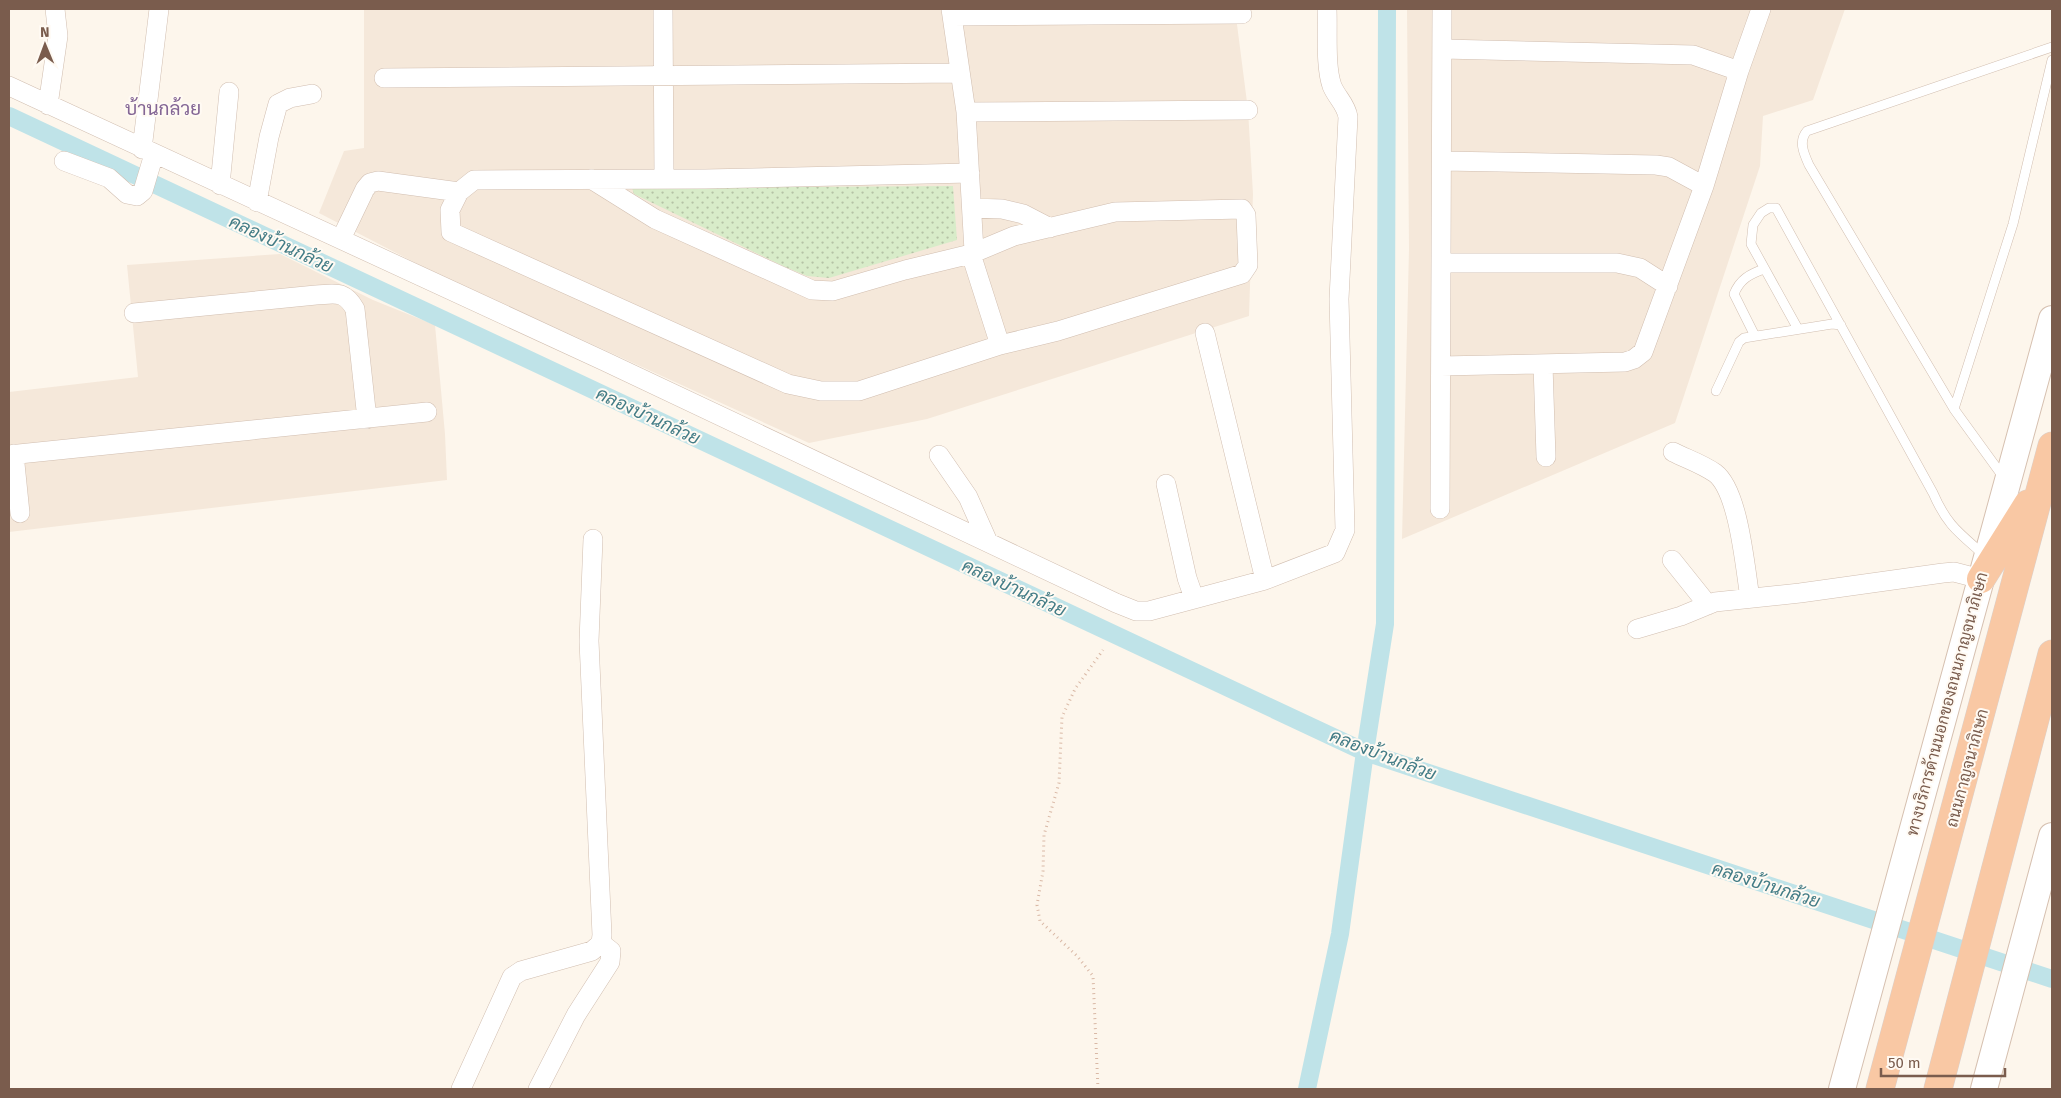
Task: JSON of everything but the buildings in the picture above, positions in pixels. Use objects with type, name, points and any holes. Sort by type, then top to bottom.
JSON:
[{"type":"highway","name":"ถนนกาญจนาภิเษก","points":[[1880,1089],[2052,446]]},
{"type":"highway","points":[[1984,568],[2043,480]]},
{"type":"highway","points":[[1938,1089],[1982,914],[2052,654]]},
{"type":"highway","points":[[2011,807],[2052,706]]},
{"type":"main road","name":"ทางบริการด้านนอกของถนนกาญจนาภิเษก","points":[[1842,1089],[2052,319]]},
{"type":"main road","points":[[1984,1089],[2052,836]]},
{"type":"street","points":[[48,105],[58,36],[55,9]]},
{"type":"street","points":[[64,161],[109,178],[127,194],[137,196],[143,190],[149,157],[160,9]]},
{"type":"street","points":[[663,9],[664,178]]},
{"type":"street","points":[[9,86],[149,157],[220,184],[341,239],[1136,611],[1149,611],[1264,580],[1335,553],[1345,530],[1339,298],[1348,117],[1345,105],[1333,88],[1330,77],[1327,9]]},
{"type":"street","points":[[1440,509],[1442,9]]},
{"type":"street","points":[[1441,366],[1625,362],[1634,359],[1643,352],[1704,186],[1739,71],[1761,9]]},
{"type":"street","points":[[1000,344],[973,253],[966,112],[951,12],[1242,14]]},
{"type":"street","points":[[1443,49],[1693,55],[1739,71]]},
{"type":"street","points":[[384,78],[960,74]]},
{"type":"street","points":[[220,184],[229,92]]},
{"type":"street","points":[[257,202],[269,137],[278,104],[290,98],[312,94]]},
{"type":"street","points":[[966,112],[1248,110]]},
{"type":"street","points":[[1442,161],[1656,165],[1669,167],[1704,186]]},
{"type":"street","points":[[591,179],[656,219],[812,290],[833,291],[973,253],[1014,236],[1115,212],[1239,207],[1246,215],[1248,265],[1242,274],[1168,298],[1058,331],[1000,344],[859,391],[821,391],[788,384],[451,232],[450,210],[459,192],[474,180],[970,173]]},
{"type":"street","points":[[341,239],[365,189],[370,183],[378,182],[459,192]]},
{"type":"street","points":[[972,208],[1002,209],[1023,214],[1050,228]]},
{"type":"street","points":[[1442,263],[1617,264],[1640,268],[1668,286]]},
{"type":"street","points":[[134,313],[316,295],[338,294],[348,298],[355,310],[367,419]]},
{"type":"street","points":[[1205,333],[1264,580]]},
{"type":"street","points":[[1543,365],[1546,457]]},
{"type":"street","points":[[20,513],[12,455],[428,412]]},
{"type":"street","points":[[1673,452],[1704,467],[1724,482],[1735,511],[1750,598]]},
{"type":"street","points":[[939,455],[968,497],[988,542]]},
{"type":"street","points":[[1166,484],[1187,578],[1194,598]]},
{"type":"street","points":[[461,1089],[512,977],[521,971],[592,951],[601,943],[589,641],[593,539]]},
{"type":"street","points":[[1672,560],[1708,605]]},
{"type":"street","points":[[1636,629],[1681,616],[1708,605],[1984,568]]},
{"type":"street","points":[[538,1089],[576,1015],[610,962],[611,951],[601,943]]},
{"type":"lane","points":[[2008,483],[1954,408],[1809,165],[1803,152],[1803,135],[1807,131],[2052,47]]},
{"type":"lane","points":[[1954,408],[2013,224],[2052,60]]},
{"type":"lane","points":[[1798,329],[1751,244],[1753,224],[1761,213],[1769,208],[1776,208],[1933,493],[1942,514],[1984,568]]},
{"type":"lane","points":[[1756,336],[1734,294],[1737,286],[1748,275],[1764,269]]},
{"type":"lane","points":[[1716,391],[1739,342],[1756,336],[1798,329],[1832,324],[1841,325]]},
{"type":"path","points":[[1098,1089],[1093,976],[1077,956],[1040,921],[1037,905],[1043,871],[1044,835],[1059,783],[1062,717],[1075,689],[1103,650]]},
{"type":"shaded area","points":[[364,9],[1235,9],[1248,110],[1253,194],[1249,316],[927,419],[809,443],[433,272],[319,213],[344,151],[364,148]]},
{"type":"shaded area","points":[[1407,9],[1845,9],[1813,100],[1763,116],[1760,166],[1675,423],[1402,539],[1409,249]]},
{"type":"shaded area","points":[[280,254],[373,300],[435,325],[445,434],[447,480],[9,532],[9,392],[138,377],[127,265]]},
{"type":"green space","points":[[953,186],[957,240],[829,278],[807,276],[783,266],[634,194],[632,188]]},
{"type":"waterway","points":[[1307,1089],[1340,934],[1385,624],[1387,9]]},
{"type":"waterway","name":"คลองบ้านกล้วย","points":[[9,116],[1365,752],[2052,979]]},
{"type":"district","name":"บ้านกล้วย","points":[[163,108]]}]
